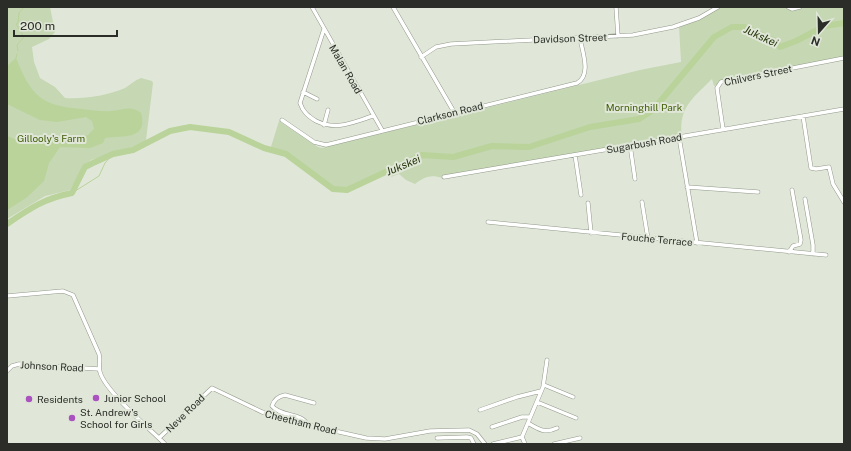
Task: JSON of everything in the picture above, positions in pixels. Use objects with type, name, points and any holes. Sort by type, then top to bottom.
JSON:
[{"type":"street","name":"Malan Road","points":[[312,7],[382,130]]},
{"type":"street","points":[[393,7],[454,112]]},
{"type":"street","points":[[616,7],[618,36]]},
{"type":"street","name":"Davidson Street","points":[[421,57],[436,47],[451,44],[618,36],[673,27],[699,18],[718,7]]},
{"type":"street","points":[[788,7],[792,9],[800,7]]},
{"type":"street","points":[[324,29],[300,103],[302,111],[324,124],[333,127],[374,116]]},
{"type":"street","name":"Clarkson Road","points":[[282,120],[320,145],[580,81],[585,72],[580,38]]},
{"type":"street","name":"Chilvers Street","points":[[723,129],[717,88],[721,82],[844,58]]},
{"type":"street","points":[[303,92],[317,99]]},
{"type":"street","name":"Sugarbush Road","points":[[444,177],[844,109]]},
{"type":"street","points":[[324,124],[328,110]]},
{"type":"street","points":[[803,116],[811,169],[829,167],[833,184],[844,202]]},
{"type":"street","points":[[679,138],[697,243]]},
{"type":"street","points":[[630,145],[635,179]]},
{"type":"street","points":[[575,155],[581,195]]},
{"type":"street","points":[[687,187],[758,192]]},
{"type":"street","points":[[789,252],[793,246],[800,244],[801,240],[792,190]]},
{"type":"street","points":[[805,199],[813,245],[813,254]]},
{"type":"street","points":[[642,202],[648,239]]},
{"type":"street","points":[[588,204],[591,233]]},
{"type":"street","name":"Fouche Terrace","points":[[488,222],[826,256]]},
{"type":"street","points":[[7,296],[63,291],[72,294],[75,297],[99,354],[101,363],[99,369],[102,377],[110,389],[165,444]]},
{"type":"street","points":[[525,444],[522,437],[544,385],[548,360]]},
{"type":"street","name":"Johnson Road","points":[[7,371],[12,366],[19,364],[99,369]]},
{"type":"street","points":[[544,385],[573,398]]},
{"type":"street","name":"Neve Road","points":[[159,438],[212,388]]},
{"type":"street","name":"Cheetham Road","points":[[212,388],[262,412],[308,425],[366,438],[385,439],[430,431],[469,430],[477,434],[485,444]]},
{"type":"street","points":[[480,410],[517,397],[541,391]]},
{"type":"street","points":[[308,425],[300,418],[272,406],[276,399],[285,395],[314,403]]},
{"type":"street","points":[[537,402],[576,418]]},
{"type":"street","points":[[492,427],[522,417],[530,417]]},
{"type":"street","points":[[528,424],[543,431],[557,428]]},
{"type":"street","points":[[437,438],[467,436],[471,438],[474,444]]},
{"type":"street","points":[[493,444],[522,437]]},
{"type":"street","points":[[366,438],[366,444]]},
{"type":"street","points":[[554,444],[580,438]]},
{"type":"green space","name":"Gillooly's Farm","points":[[7,7],[50,7],[55,32],[49,39],[32,47],[34,62],[40,78],[55,87],[65,98],[103,95],[125,88],[141,78],[152,81],[153,83],[146,140],[139,145],[91,160],[85,165],[70,190],[45,196],[7,219]]},
{"type":"green space","name":"Morninghill Park","points":[[719,7],[844,7],[844,58],[729,81],[714,86],[712,79],[692,99],[684,112],[681,128],[682,139],[442,178],[431,176],[415,184],[406,180],[399,174],[391,177],[386,173],[354,188],[340,190],[333,189],[286,154],[270,150],[279,121],[318,147],[322,148],[640,70],[681,62],[679,26]]},
{"type":"shaded area","points":[[16,58],[21,71],[32,90],[47,101],[56,105],[97,111],[134,109],[141,113],[142,122],[141,128],[132,135],[105,138],[103,143],[90,148],[60,147],[49,163],[44,181],[26,198],[7,210],[7,136],[17,140],[29,135],[71,141],[88,135],[94,129],[92,121],[86,117],[57,122],[40,120],[7,104],[7,66]]},
{"type":"waterway","points":[[18,51],[17,45],[24,37],[16,24],[18,23],[19,13],[24,7]]},
{"type":"waterway","name":"Jukskei","points":[[7,224],[45,201],[72,193],[85,167],[113,154],[133,150],[170,131],[190,127],[229,132],[264,148],[286,154],[333,189],[347,190],[422,155],[453,157],[492,146],[529,147],[590,127],[639,119],[653,110],[714,37],[732,27],[744,27],[773,40],[780,47],[796,41],[825,26],[844,23]]},
{"type":"waterway","points":[[16,58],[17,54]]},
{"type":"waterway","points":[[72,193],[99,176],[105,163],[113,154]]},
{"type":"place","name":"Junior School","points":[[96,398]]},
{"type":"place","name":"Residents","points":[[29,399]]},
{"type":"place","name":"St. Andrew's School for Girls","points":[[72,418]]}]
